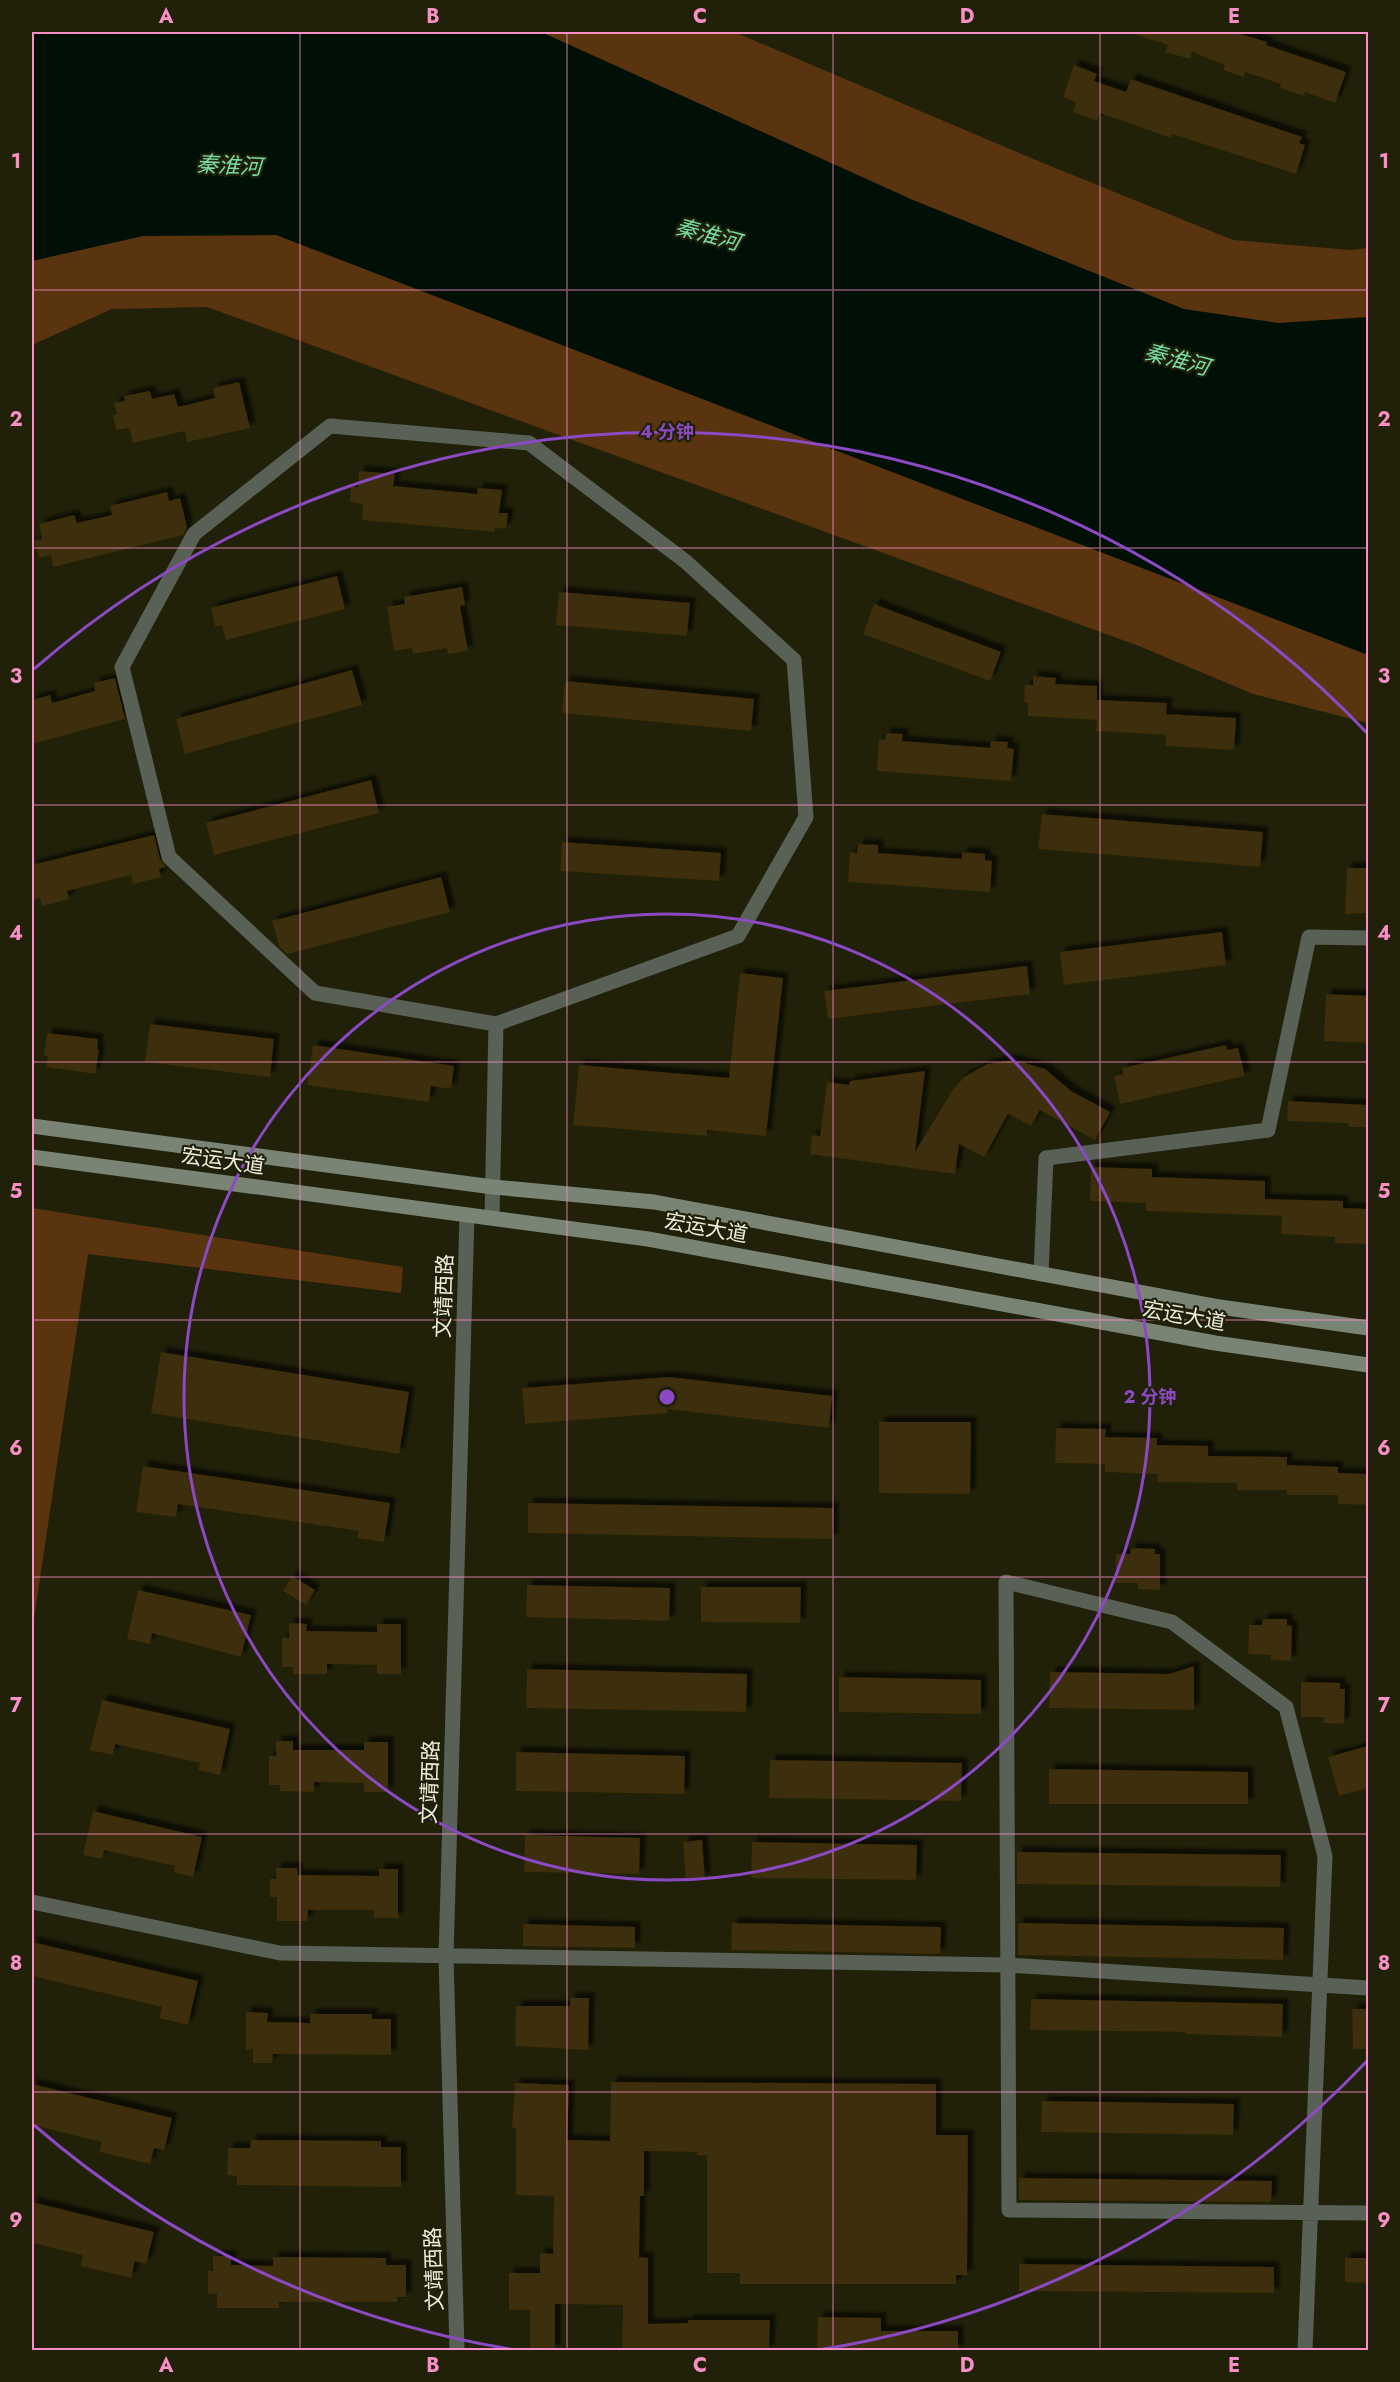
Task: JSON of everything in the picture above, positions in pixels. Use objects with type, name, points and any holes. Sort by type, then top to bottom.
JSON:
[{"type":"main road","name":"宏运大道","points":[[32,1126],[493,1186],[654,1202],[1220,1307],[1368,1328]]},
{"type":"main road","name":"宏运大道","points":[[32,1157],[648,1239],[1215,1343],[1368,1365]]},
{"type":"street","points":[[330,426],[529,443],[685,561],[794,660],[806,817],[738,936],[496,1024],[315,993],[169,857],[122,667],[194,534],[330,426]]},
{"type":"street","points":[[1041,1274],[1046,1158],[1269,1130],[1309,937],[1368,938]]},
{"type":"street","points":[[492,1218],[496,1024]]},
{"type":"street","name":"文靖西路","points":[[457,2350],[446,1957],[468,1215]]},
{"type":"street","points":[[1305,2350],[1311,2212],[1325,1856],[1286,1707],[1172,1622],[1006,1582],[1009,2210],[1311,2212],[1368,2213]]},
{"type":"street","points":[[32,1902],[280,1953],[1007,1965],[1368,1988]]},
{"type":"shaded area","points":[[32,32],[734,32],[1043,163],[1233,240],[1351,250],[1368,248],[1368,723],[1253,694],[1139,646],[207,307],[112,309],[32,345]]},
{"type":"shaded area","points":[[32,1208],[403,1267],[401,1293],[88,1254],[32,1633]]},
{"type":"water","name":"秦淮河","points":[[32,32],[541,32],[913,200],[1184,309],[1279,323],[1368,317],[1368,655],[276,235],[143,236],[32,261]]},
{"type":"building","points":[[1137,32],[1234,32],[1346,72],[1335,103],[1305,92],[1304,96],[1280,88],[1281,84],[1245,72],[1244,77],[1223,70],[1225,65],[1192,52],[1190,59],[1165,52],[1168,45],[1136,35]]},
{"type":"building","points":[[1074,65],[1097,74],[1094,81],[1126,92],[1131,79],[1302,137],[1299,143],[1305,145],[1296,174],[1172,134],[1171,138],[1100,113],[1097,121],[1073,112],[1076,102],[1063,97]]},
{"type":"building","points":[[239,382],[250,428],[187,442],[185,431],[133,443],[129,428],[116,430],[113,415],[117,414],[114,403],[125,401],[124,396],[150,391],[152,399],[174,394],[178,407],[215,398],[213,388]]},
{"type":"building","points":[[359,471],[395,474],[393,486],[477,494],[478,488],[502,490],[499,513],[508,513],[506,529],[495,528],[495,532],[362,520],[363,504],[350,502],[351,487],[358,487]]},
{"type":"building","points":[[167,492],[169,501],[180,498],[187,527],[183,535],[53,567],[51,555],[39,558],[34,541],[42,539],[39,524],[74,515],[77,523],[112,515],[110,506]]},
{"type":"building","points":[[337,576],[345,609],[226,640],[222,625],[215,627],[211,608]]},
{"type":"building","points":[[462,587],[465,605],[460,606],[468,651],[448,654],[447,648],[413,654],[412,648],[394,651],[387,607],[405,604],[404,597]]},
{"type":"building","points":[[559,592],[690,603],[687,636],[556,625]]},
{"type":"building","points":[[874,604],[1001,652],[990,681],[863,634]]},
{"type":"building","points":[[352,670],[362,705],[185,754],[176,719]]},
{"type":"building","points":[[1033,676],[1056,678],[1055,684],[1097,686],[1097,700],[1167,703],[1166,714],[1236,718],[1234,750],[1166,746],[1166,735],[1096,731],[1097,720],[1028,716],[1028,703],[1024,702],[1025,685],[1033,685]]},
{"type":"building","points":[[115,678],[125,719],[32,744],[32,700],[50,695],[52,703],[95,691],[94,683]]},
{"type":"building","points":[[565,681],[754,699],[751,731],[562,713]]},
{"type":"building","points":[[886,733],[903,734],[902,741],[990,748],[991,741],[1008,742],[1007,748],[1014,749],[1011,781],[877,771],[879,739],[885,740]]},
{"type":"building","points":[[371,780],[379,813],[214,855],[206,823]]},
{"type":"building","points":[[1042,814],[1263,832],[1260,867],[1038,849]]},
{"type":"building","points":[[154,835],[160,859],[166,867],[159,869],[161,877],[133,884],[131,875],[67,891],[69,899],[42,906],[40,898],[32,900],[32,865]]},
{"type":"building","points":[[562,842],[721,853],[719,881],[560,871]]},
{"type":"building","points":[[858,844],[878,845],[878,853],[962,859],[962,852],[985,854],[985,860],[992,861],[990,892],[848,882],[850,852],[857,853]]},
{"type":"building","points":[[1347,868],[1368,868],[1368,913],[1345,914]]},
{"type":"building","points":[[441,877],[450,912],[287,954],[279,946],[272,921]]},
{"type":"building","points":[[1222,932],[1226,965],[1064,985],[1060,952]]},
{"type":"building","points":[[1027,966],[1030,994],[828,1019],[824,991]]},
{"type":"building","points":[[740,973],[783,978],[766,1136],[707,1130],[707,1136],[573,1125],[579,1065],[729,1078]]},
{"type":"building","points":[[1326,994],[1368,996],[1368,1043],[1324,1041]]},
{"type":"building","points":[[150,1024],[274,1039],[270,1077],[145,1062]]},
{"type":"building","points":[[47,1033],[98,1039],[97,1049],[99,1050],[95,1074],[46,1067],[48,1056],[44,1056]]},
{"type":"building","points":[[313,1045],[454,1066],[451,1089],[431,1086],[429,1102],[307,1085]]},
{"type":"building","points":[[1226,1045],[1227,1050],[1238,1048],[1245,1076],[1120,1104],[1114,1076],[1123,1074],[1122,1068]]},
{"type":"building","points":[[1014,1060],[1045,1069],[1071,1091],[1110,1112],[1095,1140],[1040,1110],[1031,1126],[1008,1114],[984,1157],[959,1144],[955,1174],[810,1154],[812,1135],[820,1136],[827,1082],[849,1085],[850,1081],[925,1071],[915,1152],[953,1089],[964,1077],[987,1064]]},
{"type":"building","points":[[1288,1101],[1368,1105],[1368,1127],[1349,1127],[1349,1123],[1287,1121]]},
{"type":"building","points":[[1091,1167],[1152,1169],[1152,1177],[1265,1181],[1265,1199],[1343,1201],[1343,1208],[1368,1209],[1368,1244],[1335,1243],[1335,1237],[1281,1234],[1282,1216],[1146,1211],[1146,1203],[1090,1201]]},
{"type":"building","points":[[161,1352],[409,1392],[399,1454],[151,1413]]},
{"type":"building","points":[[669,1377],[832,1396],[829,1428],[667,1409],[668,1413],[525,1424],[522,1388]]},
{"type":"building","points":[[879,1422],[971,1422],[970,1494],[879,1493]]},
{"type":"building","points":[[1056,1428],[1106,1429],[1105,1437],[1157,1438],[1157,1445],[1208,1446],[1208,1456],[1287,1457],[1287,1465],[1338,1467],[1338,1473],[1368,1474],[1368,1505],[1338,1504],[1338,1495],[1287,1495],[1287,1490],[1237,1490],[1237,1483],[1157,1482],[1158,1474],[1105,1472],[1105,1464],[1055,1463]]},
{"type":"building","points":[[143,1466],[390,1503],[384,1542],[357,1538],[359,1531],[178,1504],[176,1517],[136,1512]]},
{"type":"building","points":[[528,1503],[833,1508],[832,1539],[528,1533]]},
{"type":"building","points":[[1131,1548],[1155,1549],[1155,1554],[1160,1554],[1160,1590],[1138,1589],[1138,1583],[1115,1583],[1116,1554],[1130,1554]]},
{"type":"building","points":[[292,1576],[315,1590],[306,1605],[283,1591]]},
{"type":"building","points":[[527,1585],[670,1588],[669,1621],[526,1617]]},
{"type":"building","points":[[701,1587],[801,1587],[800,1623],[701,1622]]},
{"type":"building","points":[[138,1590],[251,1615],[241,1657],[152,1633],[150,1644],[127,1639]]},
{"type":"building","points":[[1263,1619],[1287,1619],[1287,1625],[1292,1626],[1291,1661],[1271,1660],[1271,1655],[1248,1654],[1249,1625],[1262,1625]]},
{"type":"building","points":[[289,1623],[307,1624],[306,1631],[377,1632],[377,1624],[401,1624],[401,1674],[377,1674],[377,1665],[327,1664],[327,1674],[293,1674],[293,1667],[282,1667],[282,1638],[289,1638]]},
{"type":"building","points":[[1194,1666],[1194,1710],[1049,1708],[1050,1672],[1169,1674]]},
{"type":"building","points":[[527,1669],[747,1674],[746,1712],[526,1708]]},
{"type":"building","points":[[839,1677],[981,1680],[981,1714],[839,1712]]},
{"type":"building","points":[[1301,1682],[1340,1683],[1340,1689],[1345,1689],[1344,1724],[1323,1723],[1324,1717],[1301,1717]]},
{"type":"building","points":[[102,1700],[230,1729],[220,1775],[198,1770],[200,1763],[115,1744],[113,1755],[90,1750]]},
{"type":"building","points":[[276,1741],[293,1741],[293,1750],[364,1750],[364,1742],[388,1742],[388,1792],[364,1792],[364,1783],[314,1782],[314,1792],[280,1791],[280,1785],[269,1785],[269,1756],[276,1756]]},
{"type":"building","points":[[1368,1746],[1368,1788],[1339,1796],[1328,1757]]},
{"type":"building","points":[[516,1752],[685,1756],[684,1794],[516,1791]]},
{"type":"building","points":[[770,1760],[962,1763],[961,1801],[769,1798]]},
{"type":"building","points":[[1049,1769],[1248,1772],[1248,1804],[1049,1804]]},
{"type":"building","points":[[93,1811],[202,1837],[193,1877],[174,1872],[175,1866],[104,1850],[102,1859],[83,1855]]},
{"type":"building","points":[[525,1835],[640,1838],[639,1874],[524,1872]]},
{"type":"building","points":[[702,1840],[705,1879],[686,1880],[683,1842]]},
{"type":"building","points":[[752,1842],[917,1845],[916,1880],[751,1878]]},
{"type":"building","points":[[1017,1852],[1281,1855],[1280,1887],[1017,1884]]},
{"type":"building","points":[[276,1868],[297,1868],[298,1875],[379,1876],[379,1869],[398,1869],[398,1918],[374,1918],[374,1910],[308,1910],[307,1921],[277,1921],[277,1897],[270,1897],[270,1879],[276,1879]]},
{"type":"building","points":[[732,1923],[941,1927],[940,1954],[731,1950]]},
{"type":"building","points":[[1018,1923],[1284,1928],[1283,1960],[1018,1955]]},
{"type":"building","points":[[523,1924],[635,1927],[635,1948],[523,1946]]},
{"type":"building","points":[[32,1942],[198,1981],[188,2025],[159,2018],[162,2007],[32,1976]]},
{"type":"building","points":[[570,1998],[589,1998],[588,2050],[515,2046],[516,2006],[570,2006]]},
{"type":"building","points":[[1031,1999],[1283,2004],[1282,2037],[1186,2034],[1186,2032],[1030,2030]]},
{"type":"building","points":[[1352,2009],[1368,2009],[1368,2049],[1353,2049]]},
{"type":"building","points":[[246,2012],[268,2013],[267,2022],[310,2023],[310,2014],[372,2014],[372,2019],[391,2019],[391,2055],[273,2054],[272,2063],[253,2063],[253,2049],[246,2050]]},
{"type":"building","points":[[611,2082],[936,2084],[936,2135],[968,2135],[967,2275],[956,2275],[956,2284],[740,2284],[740,2273],[707,2273],[707,2155],[697,2155],[697,2152],[644,2151],[644,2196],[640,2196],[639,2257],[648,2258],[648,2324],[688,2323],[688,2320],[770,2320],[769,2350],[622,2350],[623,2305],[555,2304],[555,2350],[530,2350],[530,2310],[509,2310],[509,2273],[540,2273],[540,2253],[553,2254],[554,2196],[516,2195],[516,2128],[512,2128],[515,2083],[569,2085],[567,2140],[610,2141]]},
{"type":"building","points":[[32,2084],[172,2118],[164,2150],[154,2148],[150,2164],[99,2152],[102,2142],[32,2125]]},
{"type":"building","points":[[1042,2101],[1234,2104],[1233,2135],[1041,2132]]},
{"type":"building","points":[[251,2140],[381,2141],[381,2147],[401,2147],[401,2187],[237,2185],[237,2176],[227,2175],[228,2148],[250,2148]]},
{"type":"building","points":[[1019,2178],[1272,2181],[1271,2202],[1019,2200]]},
{"type":"building","points":[[32,2202],[154,2232],[146,2264],[135,2261],[131,2278],[81,2266],[83,2255],[32,2243]]},
{"type":"building","points":[[213,2256],[231,2256],[231,2265],[273,2266],[273,2257],[386,2258],[386,2265],[406,2265],[406,2297],[397,2297],[397,2302],[279,2302],[279,2308],[217,2308],[217,2294],[208,2294],[208,2271],[213,2271]]},
{"type":"building","points":[[1345,2258],[1368,2258],[1368,2283],[1345,2282]]},
{"type":"building","points":[[1019,2264],[1274,2267],[1274,2293],[1019,2291]]},
{"type":"building","points":[[818,2317],[881,2318],[881,2331],[958,2331],[958,2350],[817,2348]]}]
